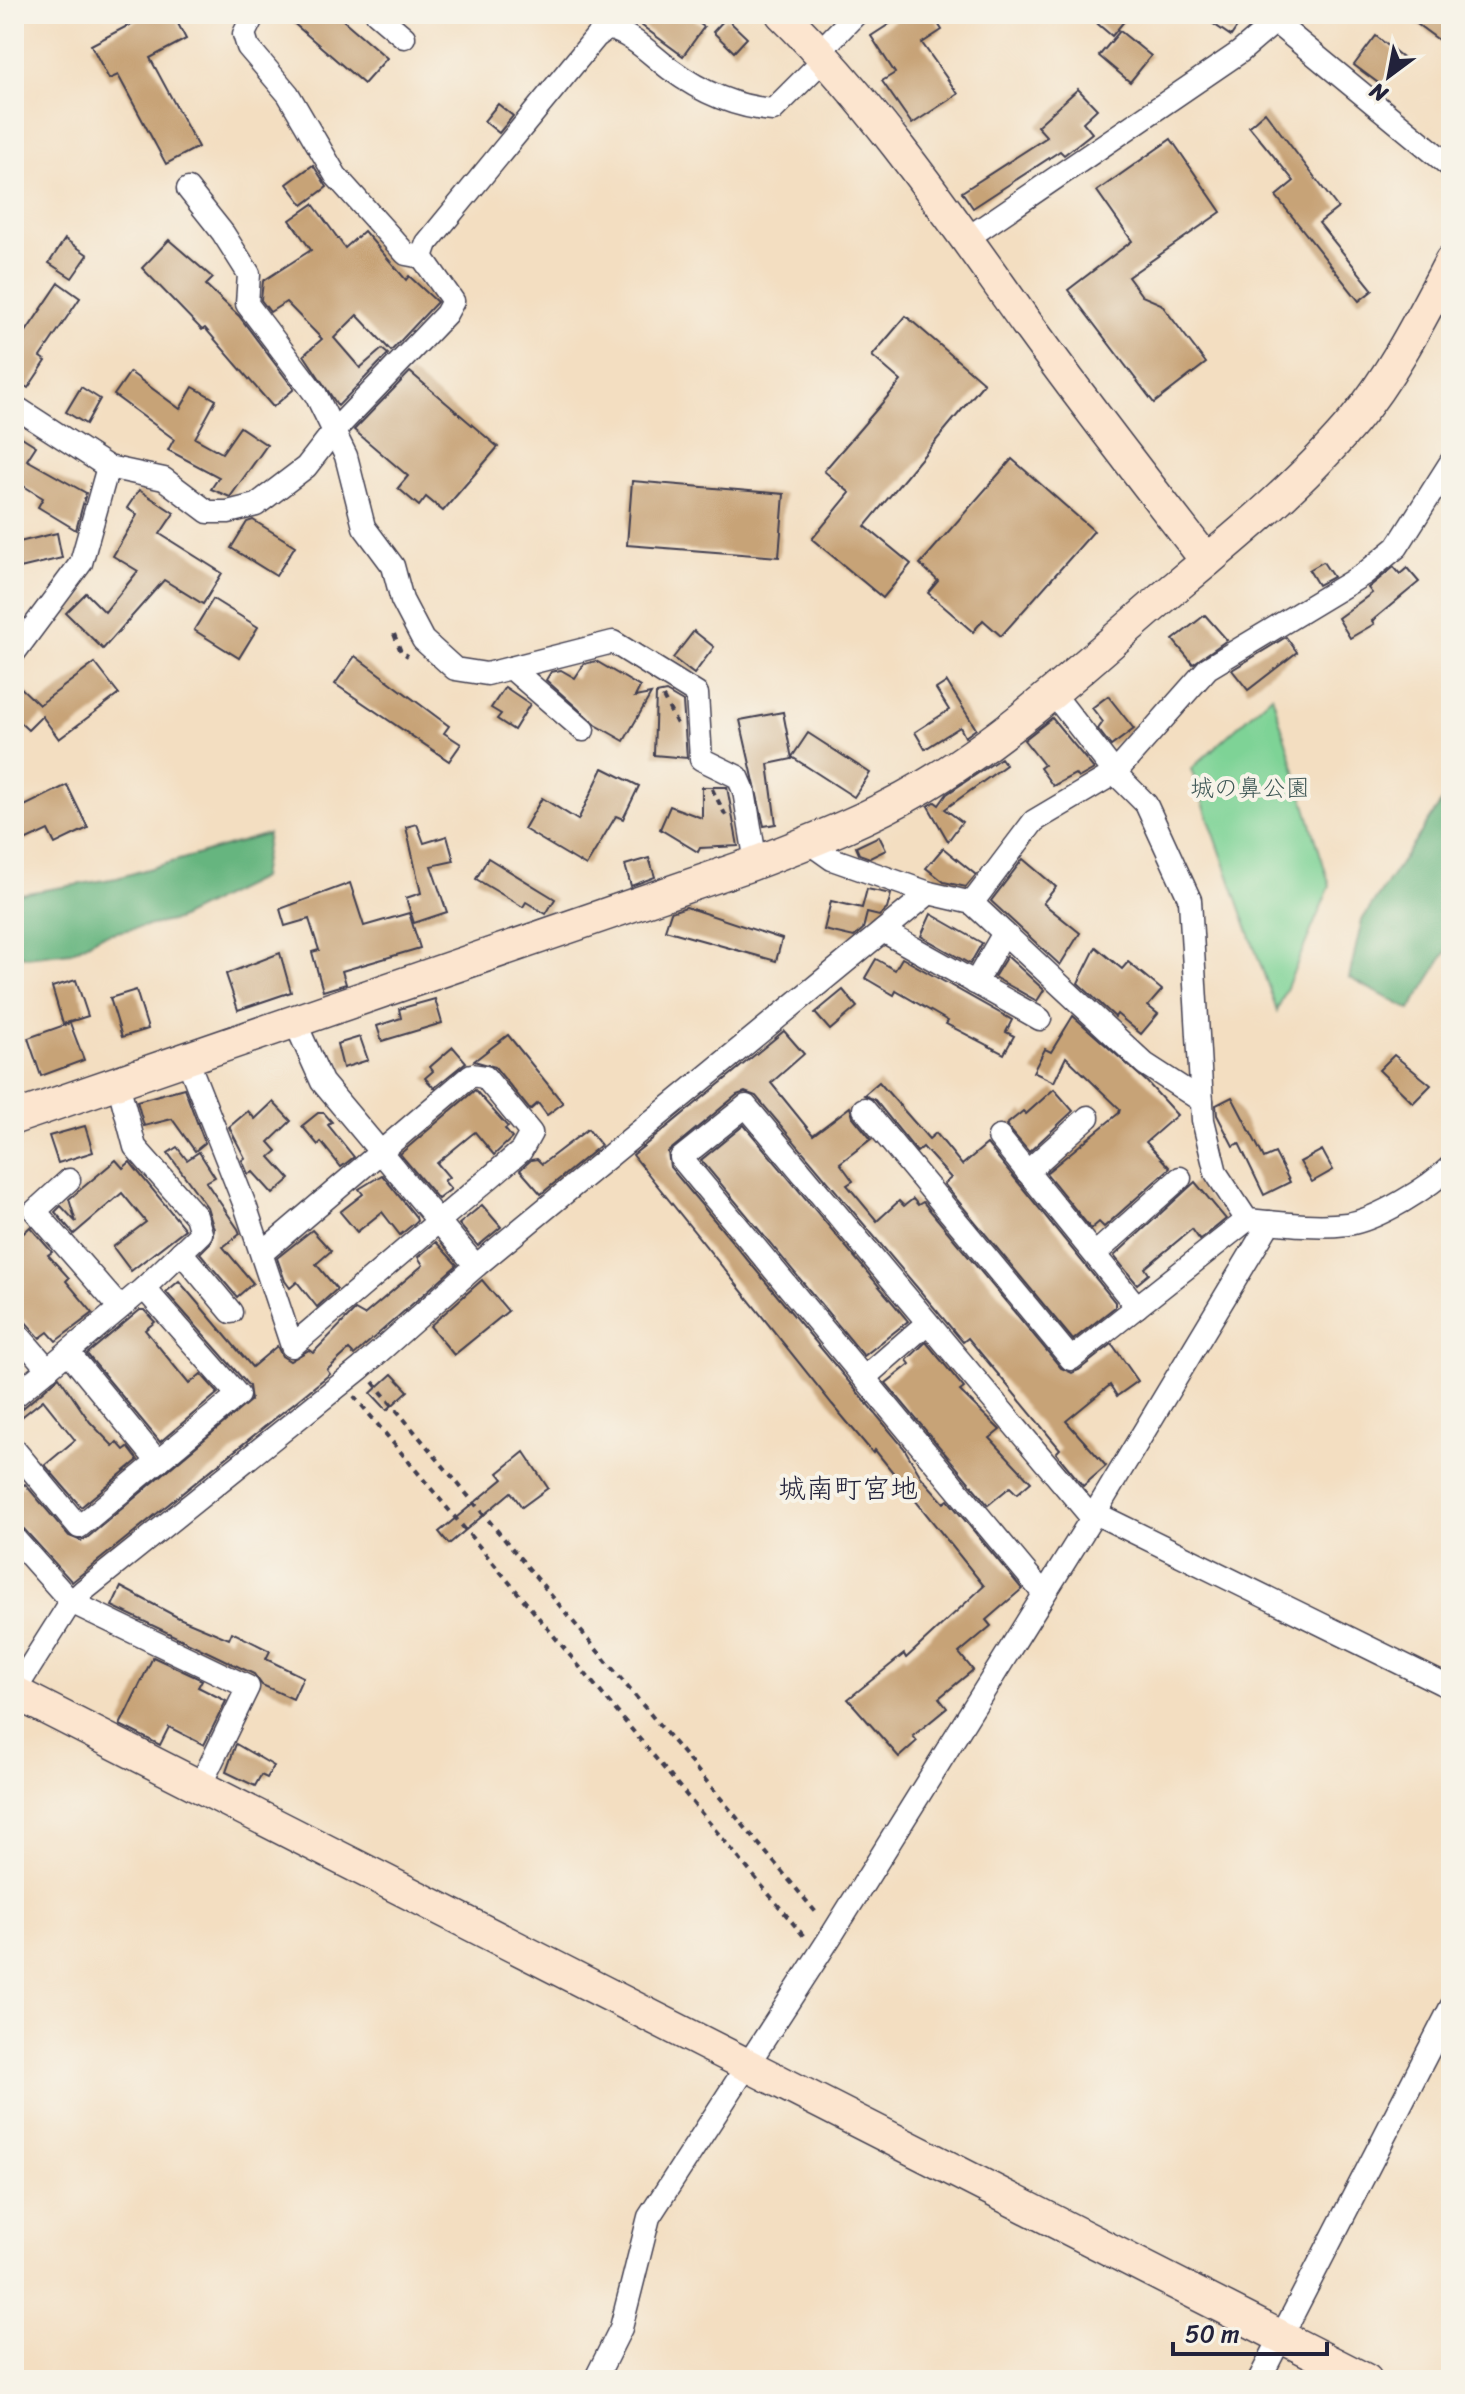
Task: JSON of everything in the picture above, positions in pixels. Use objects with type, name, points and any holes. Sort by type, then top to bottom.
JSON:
[{"type":"street","points":[[14,406],[108,467],[164,479],[208,512],[228,512],[256,505],[306,467],[334,431],[446,314],[453,301],[422,257],[406,254],[336,176],[288,94],[248,47],[244,34],[254,14]]},
{"type":"street","points":[[377,14],[404,37]]},
{"type":"street","points":[[782,14],[822,55],[966,239],[1084,403],[1207,561]]},
{"type":"street","points":[[422,257],[427,243],[608,21],[688,82],[718,98],[751,108],[773,110],[856,14]]},
{"type":"street","points":[[966,239],[1240,52],[1273,18],[1451,167]]},
{"type":"street","points":[[188,189],[223,233],[249,274],[247,304],[316,395],[346,456],[364,527],[393,566],[402,600],[423,640],[455,669],[487,674],[613,642],[692,690],[699,704],[701,759],[738,777],[744,791],[756,863]]},
{"type":"street","points":[[14,1118],[756,863],[867,818],[925,786],[1052,692],[1263,514],[1354,421],[1390,372],[1450,264]]},
{"type":"street","points":[[972,903],[1034,821],[1115,773],[1208,668],[1364,574],[1397,547],[1451,462]]},
{"type":"street","points":[[14,653],[81,563],[108,467]]},
{"type":"street","points":[[511,668],[583,730]]},
{"type":"street","points":[[1052,692],[1115,773],[1146,804],[1190,900],[1202,1101],[1216,1173],[1247,1220]]},
{"type":"street","points":[[808,842],[832,859],[929,893],[972,903],[1145,1064],[1202,1101]]},
{"type":"street","points":[[929,893],[476,1266],[361,1368],[71,1602],[14,1692],[1366,2380]]},
{"type":"street","points":[[883,931],[1040,1019]]},
{"type":"street","points":[[975,983],[1004,933]]},
{"type":"street","points":[[295,1022],[322,1082],[476,1266]]},
{"type":"street","points":[[187,1059],[262,1253],[292,1346],[521,1151],[531,1133],[485,1077],[471,1075],[262,1253]]},
{"type":"street","points":[[14,1397],[144,1288],[201,1233],[196,1216],[135,1147],[118,1083]]},
{"type":"street","points":[[1044,1594],[681,1158],[746,1106],[926,1324],[1094,1516],[1451,1688]]},
{"type":"street","points":[[864,1109],[1071,1359],[1247,1220],[1351,1224],[1384,1210],[1439,1178],[1451,1166]]},
{"type":"street","points":[[1027,1172],[1088,1117]]},
{"type":"street","points":[[999,1137],[1137,1307]]},
{"type":"street","points":[[1096,1253],[1180,1178]]},
{"type":"street","points":[[69,1180],[35,1211],[120,1308]]},
{"type":"street","points":[[595,2380],[621,2328],[649,2217],[820,1955],[1094,1516],[1270,1222]]},
{"type":"street","points":[[181,1252],[231,1312]]},
{"type":"street","points":[[14,1449],[79,1527],[238,1395],[144,1288]]},
{"type":"street","points":[[864,1378],[926,1324]]},
{"type":"street","points":[[14,1330],[48,1369]]},
{"type":"street","points":[[68,1352],[158,1462]]},
{"type":"street","points":[[14,1538],[71,1602],[248,1687],[200,1786]]},
{"type":"street","points":[[1259,2380],[1451,2007]]},
{"type":"path","points":[[361,1368],[833,1933]]},
{"type":"path","points":[[343,1382],[820,1955]]},
{"type":"green space","name":"城の鼻公園","points":[[1272,695],[1330,886],[1277,1011],[1191,769]]},
{"type":"green space","points":[[1451,788],[1451,944],[1410,1010],[1349,978],[1362,920]]},
{"type":"green space","points":[[268,834],[261,878],[176,920],[102,935],[71,952],[26,957],[14,952],[14,895],[117,878]]},
{"type":"building","points":[[150,14],[173,14],[186,39],[150,58],[198,147],[166,164],[118,75],[109,79],[91,45]]},
{"type":"building","points":[[283,14],[336,14],[387,58],[364,84]]},
{"type":"building","points":[[626,14],[687,14],[704,27],[683,56]]},
{"type":"building","points":[[905,14],[932,14],[942,30],[922,43],[958,94],[912,124],[882,81],[895,73],[871,36]]},
{"type":"building","points":[[1086,14],[1130,14],[1112,36]]},
{"type":"building","points":[[1199,14],[1246,14],[1231,36]]},
{"type":"building","points":[[1425,14],[1451,14],[1451,49],[1417,24]]},
{"type":"building","points":[[726,18],[747,38],[734,52],[713,32]]},
{"type":"building","points":[[1120,31],[1151,56],[1130,82],[1099,56]]},
{"type":"building","points":[[1376,36],[1402,57],[1381,85],[1354,65]]},
{"type":"building","points":[[1078,89],[1097,109],[1083,122],[1092,133],[1064,155],[1060,151],[973,208],[962,192],[1047,137],[1037,126]]},
{"type":"building","points":[[498,104],[513,116],[499,133],[484,121]]},
{"type":"building","points":[[1265,112],[1338,208],[1319,223],[1373,290],[1359,301],[1276,196],[1294,181],[1249,126]]},
{"type":"building","points":[[1171,139],[1221,212],[1128,277],[1142,296],[1161,304],[1206,363],[1154,403],[1068,290],[1132,241],[1097,191]]},
{"type":"building","points":[[313,165],[327,187],[303,205],[287,184]]},
{"type":"building","points":[[313,204],[345,248],[364,231],[406,280],[409,276],[437,302],[391,351],[357,315],[334,338],[360,368],[382,349],[388,354],[338,406],[304,355],[322,339],[286,302],[270,312],[261,300],[263,281],[311,250],[290,220]]},
{"type":"building","points":[[65,239],[88,255],[72,278],[49,263]]},
{"type":"building","points":[[169,240],[213,278],[206,285],[239,316],[294,389],[273,407],[205,328],[202,330],[142,268]]},
{"type":"building","points":[[59,283],[80,298],[40,357],[46,361],[28,388],[14,379],[14,330],[23,336]]},
{"type":"building","points":[[906,316],[984,383],[865,526],[911,564],[883,598],[812,539],[850,493],[824,471],[901,381],[872,356]]},
{"type":"building","points":[[130,372],[180,409],[193,387],[216,400],[195,438],[222,453],[240,427],[267,445],[230,497],[211,489],[219,477],[168,450],[174,439],[114,395]]},
{"type":"building","points":[[410,372],[498,447],[443,511],[426,497],[419,506],[398,488],[408,476],[354,430]]},
{"type":"building","points":[[81,387],[100,399],[86,424],[66,412]]},
{"type":"building","points":[[14,432],[36,446],[27,460],[86,493],[76,530],[38,507],[43,498],[14,480]]},
{"type":"building","points":[[1012,459],[1094,531],[1001,636],[983,620],[973,632],[928,593],[938,581],[920,564]]},
{"type":"building","points":[[632,481],[784,494],[779,557],[627,545]]},
{"type":"building","points":[[139,490],[174,513],[160,534],[222,573],[203,604],[164,580],[103,649],[66,613],[86,593],[105,612],[138,571],[113,556],[137,515],[127,508]]},
{"type":"building","points":[[253,520],[295,546],[276,576],[231,548],[247,522]]},
{"type":"building","points":[[57,533],[62,558],[20,568],[15,543]]},
{"type":"building","points":[[1323,562],[1333,577],[1318,585],[1309,570]]},
{"type":"building","points":[[1394,567],[1400,574],[1407,568],[1419,582],[1372,621],[1374,624],[1350,638],[1338,618],[1372,593],[1368,588]]},
{"type":"building","points":[[213,599],[258,627],[239,658],[194,630]]},
{"type":"building","points":[[1205,615],[1227,640],[1193,664],[1173,640]]},
{"type":"building","points":[[694,631],[714,647],[694,674],[673,658]]},
{"type":"building","points":[[1286,637],[1297,652],[1248,690],[1232,670]]},
{"type":"building","points":[[355,656],[449,726],[444,733],[461,744],[449,761],[335,684]]},
{"type":"building","points":[[596,661],[640,687],[635,697],[651,694],[624,741],[596,725],[546,680],[551,672],[561,670],[575,678],[584,664]]},
{"type":"building","points":[[95,663],[119,694],[59,739],[42,716],[28,730],[14,717],[14,681],[39,705]]},
{"type":"building","points":[[947,682],[976,729],[965,737],[960,727],[925,749],[915,732],[949,710],[936,689]]},
{"type":"building","points":[[505,687],[530,704],[514,730],[497,719],[501,714],[491,708]]},
{"type":"building","points":[[666,692],[683,702],[687,758],[654,755],[656,694]]},
{"type":"building","points":[[1108,696],[1134,729],[1111,746],[1098,729],[1103,722],[1092,708]]},
{"type":"building","points":[[783,712],[792,759],[768,764],[776,824],[764,826],[740,720]]},
{"type":"building","points":[[1052,718],[1094,769],[1078,778],[1075,774],[1053,786],[1040,768],[1044,765],[1024,740]]},
{"type":"building","points":[[808,733],[870,773],[854,797],[792,757]]},
{"type":"building","points":[[1001,758],[1006,765],[945,809],[962,822],[948,841],[928,806],[935,802],[939,805],[947,794]]},
{"type":"building","points":[[603,768],[639,786],[623,819],[616,816],[586,866],[524,829],[542,798],[578,820]]},
{"type":"building","points":[[67,785],[88,828],[55,844],[48,830],[14,846],[14,811]]},
{"type":"building","points":[[702,787],[727,787],[738,846],[700,848],[698,852],[660,829],[670,806],[702,818]]},
{"type":"building","points":[[417,824],[424,843],[447,836],[454,861],[431,866],[447,912],[414,923],[406,898],[421,893],[406,827]]},
{"type":"building","points":[[879,836],[886,850],[870,858],[859,854],[856,847]]},
{"type":"building","points":[[943,848],[976,875],[966,887],[944,882],[926,868]]},
{"type":"building","points":[[488,858],[555,899],[546,914],[526,902],[523,907],[476,879]]},
{"type":"building","points":[[649,858],[655,877],[631,886],[625,865]]},
{"type":"building","points":[[1023,859],[1056,887],[1043,903],[1080,933],[1060,965],[991,901]]},
{"type":"building","points":[[350,883],[364,926],[409,913],[420,948],[342,971],[346,984],[323,991],[312,952],[319,950],[309,919],[285,926],[280,909]]},
{"type":"building","points":[[867,889],[891,894],[887,909],[879,916],[867,913],[863,929],[854,937],[824,930],[831,901],[862,908]]},
{"type":"building","points":[[686,907],[782,939],[776,961],[665,930],[671,912]]},
{"type":"building","points":[[931,914],[982,943],[970,964],[921,936]]},
{"type":"building","points":[[1096,947],[1122,969],[1128,962],[1162,990],[1148,1006],[1158,1014],[1141,1034],[1117,1014],[1115,1017],[1078,983]]},
{"type":"building","points":[[280,953],[291,992],[238,1010],[226,974]]},
{"type":"building","points":[[1007,956],[1044,990],[1037,1001],[994,977]]},
{"type":"building","points":[[902,958],[1012,1020],[1006,1032],[1014,1036],[1004,1054],[946,1024],[948,1021],[896,991],[894,995],[865,978],[876,959],[895,970]]},
{"type":"building","points":[[76,980],[88,1016],[63,1024],[52,987]]},
{"type":"building","points":[[136,990],[148,1029],[122,1037],[110,998]]},
{"type":"building","points":[[843,990],[857,1007],[830,1030],[815,1013]]},
{"type":"building","points":[[435,999],[442,1023],[382,1041],[377,1026],[401,1018],[399,1009]]},
{"type":"building","points":[[1073,1016],[1147,1082],[1177,1115],[1146,1142],[1170,1168],[1104,1227],[1099,1222],[1091,1229],[1046,1173],[1120,1109],[1066,1057],[1054,1082],[1033,1072],[1045,1049],[1051,1052]]},
{"type":"building","points":[[70,1023],[84,1060],[41,1076],[28,1038]]},
{"type":"building","points":[[784,1031],[804,1054],[771,1083],[813,1135],[850,1107],[853,1117],[871,1139],[840,1163],[853,1181],[847,1185],[877,1221],[899,1201],[904,1206],[913,1199],[918,1205],[923,1202],[1061,1368],[1072,1373],[1079,1370],[1112,1344],[1138,1381],[1117,1396],[1110,1385],[1066,1421],[1106,1466],[1083,1486],[1056,1453],[1060,1449],[968,1338],[963,1342],[756,1096],[745,1092],[737,1095],[668,1152],[670,1167],[904,1448],[921,1477],[944,1503],[948,1500],[1022,1589],[986,1620],[991,1626],[959,1653],[973,1670],[939,1698],[947,1708],[913,1736],[917,1741],[899,1757],[848,1699],[904,1654],[906,1658],[984,1586],[875,1450],[873,1453],[832,1404],[633,1155]]},
{"type":"building","points":[[508,1035],[563,1103],[547,1115],[538,1103],[530,1110],[495,1067],[474,1061]]},
{"type":"building","points":[[360,1037],[368,1060],[343,1068],[337,1044]]},
{"type":"building","points":[[453,1047],[466,1062],[434,1088],[425,1078],[433,1071],[430,1067]]},
{"type":"building","points":[[1394,1055],[1431,1085],[1413,1103],[1379,1070]]},
{"type":"building","points":[[879,1082],[929,1139],[936,1133],[962,1165],[987,1144],[1115,1302],[1115,1307],[1073,1340],[944,1184],[951,1178],[923,1147],[917,1152],[875,1100],[864,1095]]},
{"type":"building","points":[[184,1088],[205,1143],[195,1151],[172,1119],[144,1126],[137,1101]]},
{"type":"building","points":[[1054,1089],[1073,1111],[1029,1152],[1006,1125],[1023,1111],[1026,1114]]},
{"type":"building","points":[[475,1090],[508,1127],[505,1129],[512,1138],[494,1155],[475,1132],[437,1163],[449,1177],[444,1181],[451,1189],[438,1199],[400,1154]]},
{"type":"building","points":[[1232,1097],[1264,1158],[1275,1153],[1290,1182],[1264,1195],[1239,1143],[1233,1146],[1217,1115],[1216,1105]]},
{"type":"building","points":[[273,1102],[291,1121],[269,1142],[277,1151],[270,1157],[290,1179],[273,1194],[253,1172],[248,1174],[242,1160],[245,1158],[229,1127],[248,1111],[255,1119]]},
{"type":"building","points":[[318,1113],[324,1113],[332,1122],[328,1125],[354,1157],[341,1167],[321,1142],[318,1145],[302,1126]]},
{"type":"building","points":[[744,1125],[908,1321],[864,1356],[701,1160]]},
{"type":"building","points":[[85,1126],[93,1152],[58,1163],[49,1136]]},
{"type":"building","points":[[588,1129],[601,1145],[541,1194],[520,1170],[531,1160],[537,1159],[542,1164]]},
{"type":"building","points":[[177,1147],[187,1160],[199,1152],[215,1177],[206,1182],[240,1234],[223,1247],[253,1283],[237,1297],[200,1253],[211,1242],[214,1229],[207,1207],[168,1153]]},
{"type":"building","points":[[1322,1150],[1333,1170],[1312,1182],[1300,1162]]},
{"type":"building","points":[[116,1160],[123,1168],[130,1162],[185,1229],[131,1271],[113,1247],[146,1222],[122,1193],[74,1234],[55,1212],[61,1206],[76,1222],[69,1199]]},
{"type":"building","points":[[382,1175],[416,1217],[417,1221],[400,1235],[382,1212],[357,1232],[340,1212],[363,1194],[359,1189]]},
{"type":"building","points":[[1195,1182],[1226,1219],[1200,1240],[1192,1229],[1145,1268],[1149,1274],[1137,1284],[1114,1256]]},
{"type":"building","points":[[482,1205],[501,1227],[478,1246],[459,1224]]},
{"type":"building","points":[[30,1227],[52,1252],[48,1255],[69,1278],[66,1281],[93,1313],[56,1341],[48,1332],[40,1338],[24,1320],[14,1316],[14,1242]]},
{"type":"building","points":[[312,1230],[331,1251],[316,1264],[337,1289],[317,1307],[297,1282],[290,1288],[277,1258]]},
{"type":"building","points":[[436,1242],[457,1265],[354,1355],[349,1350],[327,1370],[330,1374],[72,1582],[24,1529],[14,1524],[14,1492],[25,1484],[69,1536],[81,1541],[87,1538],[251,1400],[249,1386],[166,1292],[179,1281],[252,1367],[277,1346],[282,1356],[290,1361],[309,1350],[313,1353],[355,1310],[364,1315],[423,1265],[418,1257]]},
{"type":"building","points":[[482,1280],[508,1311],[454,1355],[430,1326]]},
{"type":"building","points":[[140,1310],[144,1310],[155,1322],[145,1330],[189,1384],[201,1374],[218,1393],[160,1442],[87,1354]]},
{"type":"building","points":[[926,1342],[964,1388],[960,1391],[1000,1430],[990,1438],[1031,1482],[1017,1494],[1010,1487],[988,1505],[886,1383],[910,1364],[907,1360]]},
{"type":"building","points":[[392,1374],[408,1391],[387,1410],[371,1393]]},
{"type":"building","points":[[59,1377],[90,1422],[113,1446],[117,1442],[124,1450],[128,1447],[138,1460],[81,1507],[45,1465],[75,1440],[43,1400],[14,1423],[14,1411],[23,1408]]},
{"type":"building","points":[[524,1452],[548,1488],[522,1507],[511,1492],[449,1544],[439,1532],[503,1479],[498,1473]]},
{"type":"building","points":[[121,1587],[179,1618],[229,1639],[232,1632],[270,1651],[266,1659],[303,1677],[293,1699],[262,1685],[254,1674],[112,1606]]},
{"type":"building","points":[[153,1657],[202,1680],[198,1687],[226,1701],[204,1745],[169,1727],[160,1745],[120,1725]]},
{"type":"building","points":[[236,1744],[274,1766],[267,1778],[261,1775],[255,1786],[226,1772]]},
{"type":"district","name":"城南町宮地","points":[[848,1488]]}]
